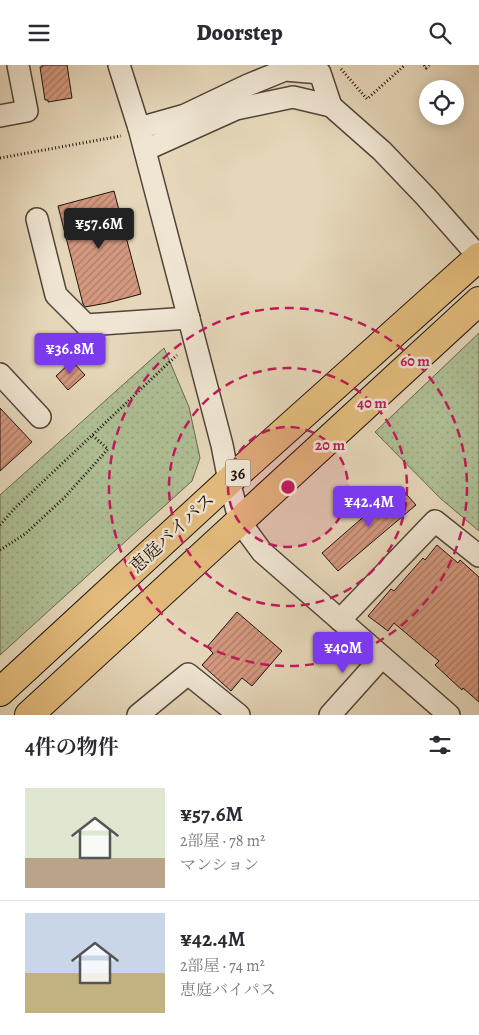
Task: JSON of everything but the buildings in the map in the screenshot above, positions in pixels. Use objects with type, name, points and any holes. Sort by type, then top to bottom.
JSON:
[{"type":"highway","name":"恵庭バイパス","points":[[0,692],[228,481],[479,257]]},
{"type":"highway","name":"恵庭バイパス","points":[[29,715],[479,301]]},
{"type":"street","points":[[0,116],[26,111],[18,65]]},
{"type":"street","points":[[119,65],[133,131],[145,150],[222,445],[228,481],[240,522],[262,552],[449,715]]},
{"type":"street","points":[[133,131],[185,115],[284,67],[328,67],[332,106]]},
{"type":"street","points":[[284,67],[293,97]]},
{"type":"street","points":[[145,150],[236,109],[293,97],[332,106],[382,151],[479,257]]},
{"type":"street","points":[[37,219],[56,295],[86,325],[188,317]]},
{"type":"street","points":[[0,374],[40,417]]},
{"type":"street","points":[[340,620],[435,521],[479,556]]},
{"type":"street","points":[[330,715],[382,657]]},
{"type":"street","points":[[138,715],[188,673],[239,715]]},
{"type":"path","points":[[328,67],[368,99],[405,65]]},
{"type":"path","points":[[424,65],[426,68],[429,65]]},
{"type":"path","points":[[0,158],[133,131]]},
{"type":"path","points":[[0,525],[15,508],[181,351]]},
{"type":"path","points":[[0,550],[25,534],[51,510],[108,449],[92,435]]},
{"type":"green space","points":[[479,333],[479,531],[440,498],[375,432]]},
{"type":"green space","points":[[164,348],[189,407],[200,458],[192,481],[0,655],[0,495]]}]
